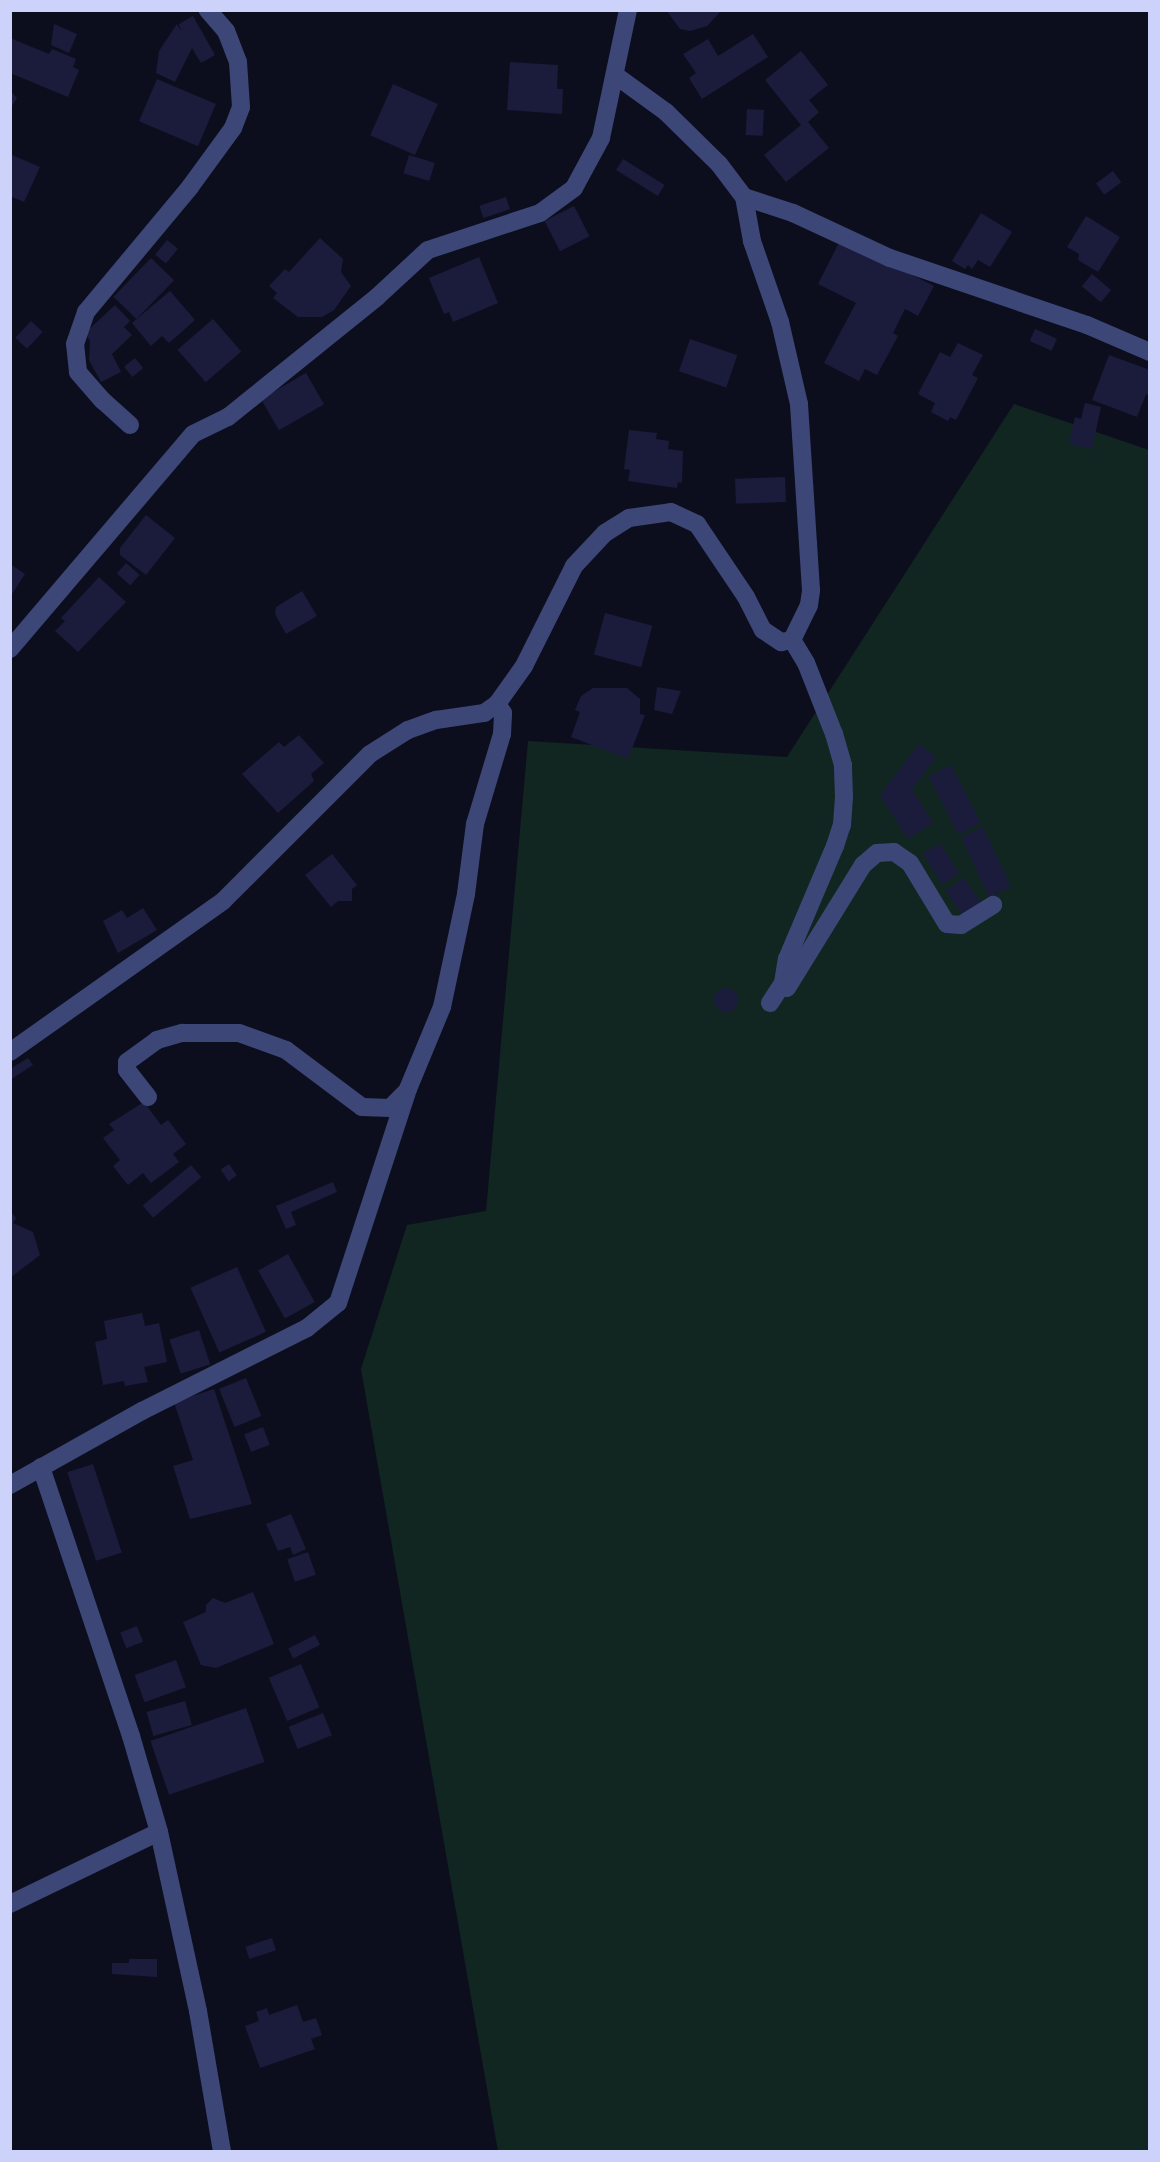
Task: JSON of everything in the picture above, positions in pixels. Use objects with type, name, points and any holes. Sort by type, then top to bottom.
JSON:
[{"type":"street","points":[[130,425],[103,402],[78,372],[75,344],[86,312],[190,187],[233,128],[242,107],[238,62],[226,31],[208,10]]},
{"type":"street","points":[[10,648],[193,434],[228,417],[377,297],[428,250],[540,213],[574,188],[601,138],[628,10]]},
{"type":"street","points":[[615,75],[666,112],[718,164],[744,197],[752,241],[780,322],[799,404],[811,590],[809,605],[792,640]]},
{"type":"street","points":[[744,197],[793,213],[890,258],[1087,325],[1149,352]]},
{"type":"street","points":[[10,1052],[223,901],[370,754],[408,730],[436,720],[484,712],[497,704],[524,666],[580,558],[605,533],[640,514],[671,512],[697,524],[763,630],[781,642],[792,640]]},
{"type":"street","points":[[792,640],[806,663],[834,734],[843,765],[844,797],[836,846],[787,959],[774,999],[791,985],[863,865],[877,853],[894,852],[910,863],[947,924],[961,925],[993,905]]},
{"type":"street","points":[[10,1485],[324,1318],[338,1303],[408,1089],[442,1007],[466,894],[475,824],[502,734],[502,712],[497,704]]},
{"type":"street","points":[[148,1097],[127,1070],[127,1062],[157,1040],[182,1033],[239,1033],[286,1050],[362,1107],[390,1108],[408,1089]]},
{"type":"street","points":[[41,1467],[131,1736],[159,1832],[198,2012],[222,2151]]},
{"type":"street","points":[[10,1904],[159,1832]]},
{"type":"green space","points":[[1014,404],[1149,450],[1149,2151],[498,2151],[361,1369],[407,1225],[486,1211],[528,741],[787,757]]},
{"type":"building","points":[[666,10],[722,10],[707,26],[690,31],[680,29]]},
{"type":"building","points":[[193,16],[215,55],[201,63],[192,48],[175,82],[156,73],[159,51],[177,24],[181,31],[179,24]]},
{"type":"building","points":[[54,24],[77,34],[69,53],[51,45]]},
{"type":"building","points":[[753,34],[768,57],[702,99],[689,78],[696,73],[683,54],[708,39],[718,56]]},
{"type":"building","points":[[10,38],[49,54],[52,49],[76,59],[73,67],[79,70],[68,97],[10,73]]},
{"type":"building","points":[[801,51],[828,85],[809,100],[819,112],[808,122],[829,148],[786,182],[764,155],[801,125],[765,80]]},
{"type":"building","points":[[510,62],[558,65],[557,89],[563,89],[562,114],[507,110]]},
{"type":"building","points":[[157,79],[216,104],[198,146],[139,121]]},
{"type":"building","points":[[393,84],[438,104],[415,155],[370,135]]},
{"type":"building","points":[[10,90],[17,98],[10,109]]},
{"type":"building","points":[[747,109],[764,110],[763,136],[746,135]]},
{"type":"building","points":[[12,155],[40,167],[24,202],[10,196]]},
{"type":"building","points":[[409,155],[435,163],[429,181],[403,173]]},
{"type":"building","points":[[623,159],[665,185],[658,196],[616,170]]},
{"type":"building","points":[[1113,171],[1121,182],[1104,195],[1096,183]]},
{"type":"building","points":[[506,197],[510,209],[483,218],[479,206]]},
{"type":"building","points":[[574,206],[589,236],[560,251],[545,221]]},
{"type":"building","points":[[981,213],[1012,232],[990,267],[978,260],[972,269],[968,265],[965,269],[952,261]]},
{"type":"building","points":[[1086,216],[1120,237],[1098,272],[1078,260],[1079,254],[1067,247]]},
{"type":"building","points":[[320,238],[343,259],[341,272],[351,286],[334,310],[322,317],[298,317],[273,298],[277,293],[269,286],[285,269],[289,272]]},
{"type":"building","points":[[841,239],[934,286],[918,316],[905,309],[893,333],[898,336],[877,375],[865,369],[859,381],[824,363],[856,303],[818,284]]},
{"type":"building","points":[[167,240],[178,249],[166,264],[155,255]]},
{"type":"building","points":[[479,257],[498,303],[453,322],[449,312],[444,314],[429,278]]},
{"type":"building","points":[[151,258],[174,280],[137,319],[113,297]]},
{"type":"building","points":[[1092,274],[1111,290],[1101,302],[1082,286]]},
{"type":"building","points":[[170,291],[195,320],[169,343],[162,336],[151,346],[132,323]]},
{"type":"building","points":[[115,305],[130,321],[124,327],[132,335],[112,354],[121,372],[101,382],[89,360],[90,341],[85,333]]},
{"type":"building","points":[[213,319],[241,351],[206,382],[178,350]]},
{"type":"building","points":[[31,321],[43,332],[27,349],[15,338]]},
{"type":"building","points":[[1035,329],[1057,339],[1052,351],[1030,341]]},
{"type":"building","points":[[690,339],[737,355],[726,387],[679,371]]},
{"type":"building","points":[[958,343],[983,355],[972,375],[978,378],[956,420],[950,417],[948,421],[931,412],[935,403],[918,394],[940,352],[950,357]]},
{"type":"building","points":[[1109,355],[1150,370],[1150,396],[1146,394],[1137,417],[1092,400]]},
{"type":"building","points":[[135,358],[143,368],[132,377],[124,367]]},
{"type":"building","points":[[306,373],[324,404],[279,430],[261,399]]},
{"type":"building","points":[[1085,403],[1101,407],[1092,449],[1069,444],[1075,417],[1081,419]]},
{"type":"building","points":[[629,430],[657,433],[656,439],[669,441],[668,449],[683,451],[682,483],[678,482],[677,488],[628,481],[630,470],[624,469]]},
{"type":"building","points":[[785,477],[786,502],[736,504],[735,479]]},
{"type":"building","points":[[146,515],[175,538],[146,575],[120,555],[120,548]]},
{"type":"building","points":[[126,563],[140,575],[130,585],[117,574]]},
{"type":"building","points":[[10,564],[25,574],[10,597]]},
{"type":"building","points":[[99,577],[126,602],[78,652],[55,631],[65,621],[61,618]]},
{"type":"building","points":[[302,591],[317,616],[286,634],[275,614],[276,607]]},
{"type":"building","points":[[605,613],[652,626],[641,667],[594,655]]},
{"type":"building","points":[[657,687],[681,691],[672,714],[654,710]]},
{"type":"building","points":[[593,688],[627,688],[640,699],[640,714],[645,715],[628,759],[571,737],[580,712],[575,710],[581,696]]},
{"type":"building","points":[[299,735],[324,763],[311,774],[314,781],[278,813],[242,774],[279,742],[284,747]]},
{"type":"building","points":[[919,744],[936,757],[912,789],[933,823],[908,839],[880,795]]},
{"type":"building","points":[[951,765],[981,823],[958,834],[929,776]]},
{"type":"building","points":[[983,827],[1011,887],[989,897],[961,837]]},
{"type":"building","points":[[940,843],[959,874],[942,884],[923,854]]},
{"type":"building","points":[[332,854],[357,885],[352,889],[352,901],[338,901],[331,907],[305,875]]},
{"type":"building","points":[[964,878],[981,903],[963,915],[946,890]]},
{"type":"building","points":[[143,908],[157,930],[118,953],[103,921],[122,910],[127,918]]},
{"type":"building","points":[[726,988],[734,992],[738,1000],[734,1008],[726,1012],[718,1008],[714,1000],[718,992]]},
{"type":"building","points":[[28,1058],[33,1065],[10,1080],[10,1069]]},
{"type":"building","points":[[144,1102],[161,1125],[168,1120],[186,1144],[173,1154],[179,1162],[151,1183],[143,1173],[128,1185],[113,1166],[120,1160],[103,1138],[114,1130],[109,1124]]},
{"type":"building","points":[[229,1164],[237,1176],[229,1181],[221,1170]]},
{"type":"building","points":[[191,1165],[201,1177],[153,1218],[143,1205]]},
{"type":"building","points":[[333,1182],[337,1192],[291,1212],[296,1225],[286,1229],[276,1206]]},
{"type":"building","points":[[10,1211],[16,1218],[13,1223],[33,1232],[40,1255],[10,1278]]},
{"type":"building","points":[[288,1254],[315,1302],[285,1319],[258,1270]]},
{"type":"building","points":[[237,1267],[266,1332],[219,1353],[190,1288]]},
{"type":"building","points":[[142,1313],[145,1326],[159,1323],[167,1362],[144,1367],[148,1382],[125,1386],[124,1381],[103,1385],[95,1342],[107,1339],[104,1321]]},
{"type":"building","points":[[199,1330],[210,1364],[181,1374],[170,1340]]},
{"type":"building","points":[[246,1378],[261,1416],[234,1427],[219,1389]]},
{"type":"building","points":[[214,1389],[252,1504],[190,1519],[173,1466],[193,1460],[174,1402]]},
{"type":"building","points":[[263,1427],[270,1445],[251,1452],[244,1434]]},
{"type":"building","points":[[93,1464],[122,1552],[96,1561],[67,1472]]},
{"type":"building","points":[[291,1514],[306,1549],[293,1555],[290,1547],[278,1551],[266,1524]]},
{"type":"building","points":[[308,1552],[316,1575],[295,1582],[287,1559]]},
{"type":"building","points":[[253,1592],[274,1644],[216,1668],[201,1665],[183,1622],[206,1612],[206,1605],[213,1598],[225,1603]]},
{"type":"building","points":[[137,1626],[143,1642],[126,1648],[120,1632]]},
{"type":"building","points":[[315,1635],[320,1645],[293,1658],[288,1649]]},
{"type":"building","points":[[176,1660],[186,1687],[145,1702],[135,1675]]},
{"type":"building","points":[[301,1664],[319,1707],[287,1721],[269,1678]]},
{"type":"building","points":[[185,1701],[192,1725],[153,1736],[147,1712]]},
{"type":"building","points":[[246,1708],[265,1762],[169,1795],[151,1741]]},
{"type":"building","points":[[323,1713],[332,1735],[298,1749],[289,1727]]},
{"type":"building","points":[[272,1938],[276,1950],[249,1959],[245,1947]]},
{"type":"building","points":[[129,1959],[157,1959],[157,1977],[112,1974],[112,1963],[129,1963]]},
{"type":"building","points":[[297,2005],[303,2022],[316,2018],[322,2035],[311,2039],[315,2049],[260,2068],[245,2026],[259,2021],[256,2012],[267,2008],[269,2015]]}]
